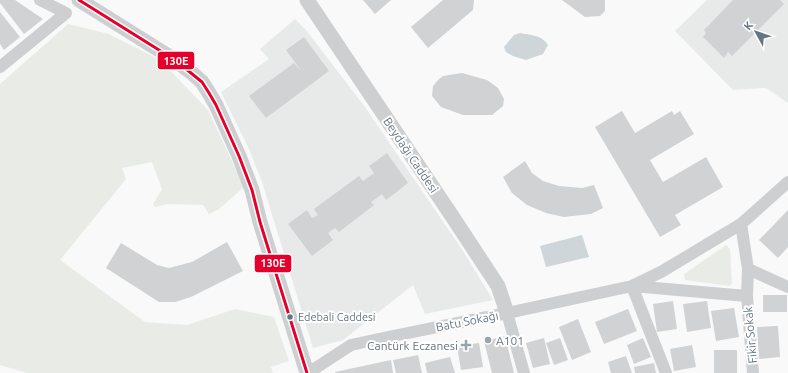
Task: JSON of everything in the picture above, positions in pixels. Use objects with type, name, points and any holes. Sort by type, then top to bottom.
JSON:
[{"type":"street","points":[[0,67],[66,13],[40,0]]},
{"type":"street","points":[[79,0],[175,60],[202,82],[209,92],[239,156],[252,190],[260,222],[308,373]]},
{"type":"street","name":"Beydağı Caddesi","points":[[307,0],[498,286],[507,313]]},
{"type":"street","name":"Batu Sokağı","points":[[308,373],[352,345],[632,286],[662,272],[741,224],[788,182]]},
{"type":"street","points":[[741,224],[748,269],[747,296]]},
{"type":"street","points":[[748,269],[788,287]]},
{"type":"street","points":[[632,286],[666,373]]},
{"type":"street","name":"Batu Sokağı","points":[[632,286],[747,296]]},
{"type":"street","name":"Fikir Sokak","points":[[747,296],[754,373]]},
{"type":"street","points":[[507,313],[524,373]]},
{"type":"shaded area","points":[[707,0],[788,0],[788,103],[766,88],[733,90],[675,31]]},
{"type":"shaded area","points":[[295,19],[306,30],[365,107],[463,251],[493,300],[425,314],[413,285],[343,340],[313,348],[262,182],[249,149],[221,92],[269,59],[260,49]]},
{"type":"shaded area","points":[[68,24],[109,34],[160,60],[208,110],[244,187],[219,209],[209,214],[203,205],[168,204],[155,207],[153,204],[162,189],[152,162],[122,168],[126,179],[60,260],[145,322],[187,325],[235,309],[274,317],[289,361],[271,367],[273,373],[27,373],[0,365],[0,84]]},
{"type":"shaded area","points":[[520,33],[536,36],[542,39],[548,45],[543,54],[526,60],[506,52],[504,47],[514,35]]},
{"type":"shaded area","points":[[582,235],[589,257],[546,267],[540,246]]},
{"type":"shaded area","points":[[726,245],[730,249],[732,284],[729,286],[685,280],[684,274]]},
{"type":"building","points":[[0,0],[15,0],[43,19],[24,34],[0,3]]},
{"type":"building","points":[[363,0],[391,0],[375,14]]},
{"type":"building","points":[[443,0],[474,0],[473,10],[428,48],[411,27]]},
{"type":"building","points":[[562,0],[605,0],[605,11],[600,16],[585,17]]},
{"type":"building","points":[[733,0],[780,0],[784,4],[732,56],[728,52],[724,58],[703,37],[706,33],[704,30]]},
{"type":"building","points":[[0,12],[20,37],[4,50],[0,44]]},
{"type":"building","points":[[304,37],[329,71],[266,118],[249,96],[294,63],[302,72],[286,50]]},
{"type":"building","points":[[462,73],[487,80],[498,88],[504,99],[503,106],[492,115],[463,115],[441,107],[432,96],[433,86],[443,76]]},
{"type":"building","points":[[622,111],[635,133],[672,111],[674,115],[680,111],[694,134],[650,160],[663,182],[706,157],[723,187],[675,215],[681,225],[660,237],[595,127]]},
{"type":"building","points":[[387,153],[408,183],[386,200],[382,194],[371,202],[374,205],[339,232],[335,228],[328,233],[333,240],[312,256],[288,224],[307,210],[312,218],[318,215],[314,209],[359,176],[363,181],[374,173],[369,166]]},
{"type":"building","points":[[525,161],[532,173],[543,181],[559,186],[582,188],[594,185],[603,208],[591,214],[564,217],[546,213],[527,205],[512,193],[503,177]]},
{"type":"building","points":[[788,210],[788,247],[778,258],[759,240]]},
{"type":"building","points":[[227,242],[243,271],[191,297],[175,302],[159,302],[106,268],[121,243],[157,265],[169,268],[192,262]]},
{"type":"building","points":[[763,295],[787,295],[787,312],[763,312]]},
{"type":"building","points":[[673,301],[677,329],[657,332],[653,304]]},
{"type":"building","points":[[707,301],[711,328],[687,332],[683,304]]},
{"type":"building","points":[[734,308],[739,337],[716,341],[711,311]]},
{"type":"building","points":[[628,309],[637,331],[604,344],[595,322]]},
{"type":"building","points":[[578,319],[591,352],[572,360],[559,327]]},
{"type":"building","points":[[778,326],[780,357],[759,359],[757,327]]},
{"type":"building","points":[[505,336],[514,373],[492,373],[484,341]]},
{"type":"building","points":[[544,338],[550,364],[533,368],[526,343]]},
{"type":"building","points":[[560,338],[568,360],[554,365],[546,343]]},
{"type":"building","points":[[643,338],[651,357],[634,364],[627,345]]},
{"type":"building","points":[[479,343],[483,367],[461,370],[457,346]]},
{"type":"building","points":[[692,345],[696,367],[674,371],[670,349]]},
{"type":"building","points":[[714,350],[737,350],[737,373],[714,373]]},
{"type":"building","points":[[418,355],[422,373],[396,373],[393,360]]},
{"type":"building","points":[[626,356],[632,373],[611,373],[608,362]]},
{"type":"building","points":[[450,357],[455,373],[427,373],[425,363]]},
{"type":"building","points":[[391,360],[393,373],[335,373],[335,372]]},
{"type":"building","points":[[654,363],[656,373],[635,373],[634,367]]},
{"type":"transit line","name":"130E","points":[[79,0],[175,60],[202,82],[209,93],[239,156],[252,190],[260,222],[307,373]]},
{"type":"place","name":"Edebali̇ Caddesi̇","points":[[290,317]]},
{"type":"place","name":"A101","points":[[488,340]]},
{"type":"place","name":"Cantürk Eczanesi","points":[[466,345]]}]
